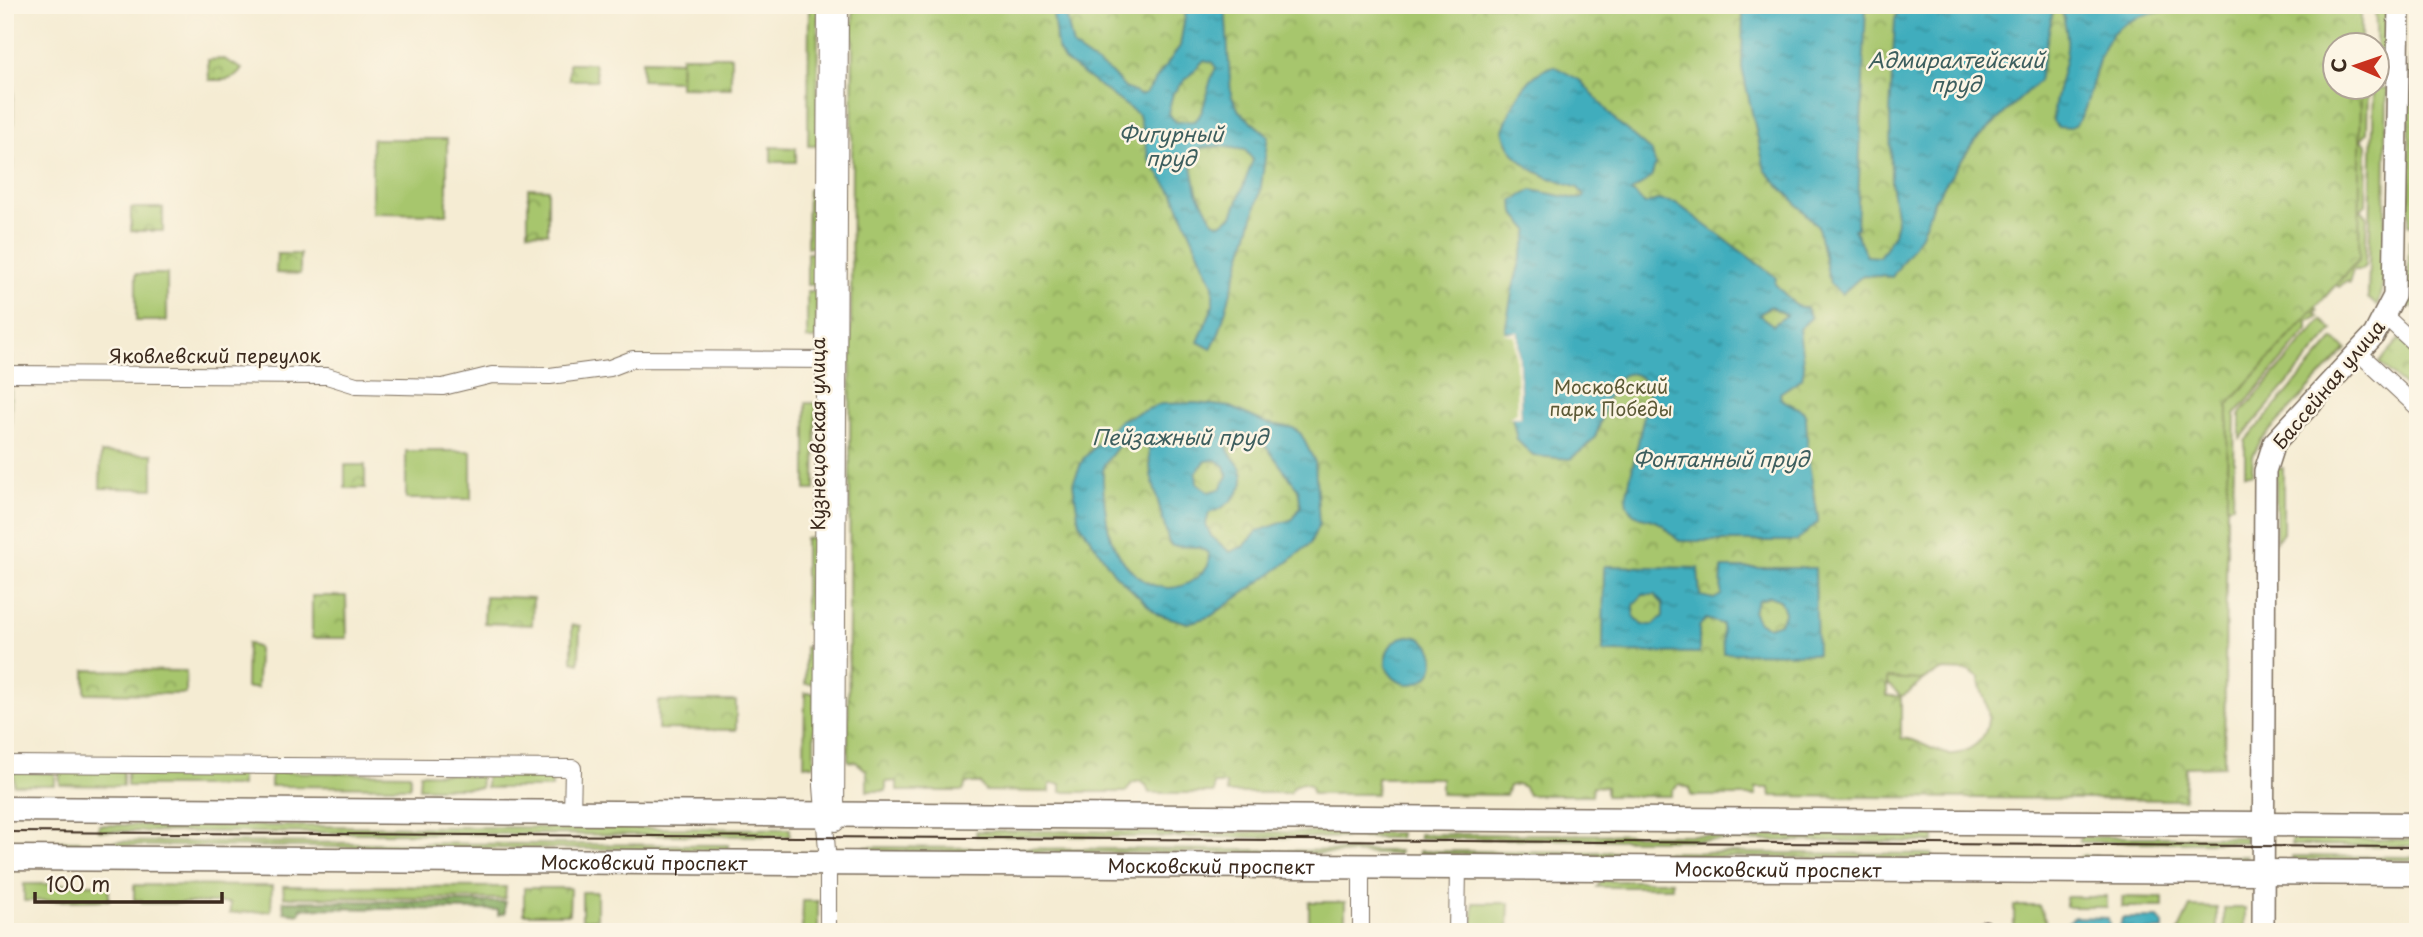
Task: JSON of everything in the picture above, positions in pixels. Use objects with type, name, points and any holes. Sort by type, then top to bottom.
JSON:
[{"type":"main road","points":[[5,809],[572,815],[2418,825]]},
{"type":"main road","name":"Московский проспект","points":[[5,858],[2418,873]]},
{"type":"street","name":"Кузнецовская улица","points":[[827,5],[832,360]]},
{"type":"street","name":"Кузнецовская улица","points":[[828,932],[832,360],[840,5]]},
{"type":"street","name":"Бассейная улица","points":[[2263,932],[2264,484],[2267,456],[2274,443],[2359,353],[2386,317],[2396,284],[2399,5]]},
{"type":"street","points":[[2386,317],[2418,347]]},
{"type":"street","points":[[2359,353],[2418,408]]},
{"type":"street","name":"Яковлевский переулок","points":[[5,374],[327,376],[356,385],[443,387],[474,382],[492,375],[550,376],[598,370],[633,359],[832,360]]},
{"type":"street","points":[[5,764],[573,768],[572,815]]},
{"type":"street","points":[[1361,866],[1361,932]]},
{"type":"street","points":[[1457,932],[1458,867]]},
{"type":"green space","points":[[5,5],[13,5],[13,81],[5,81]]},
{"type":"green space","points":[[809,5],[818,5],[817,146],[808,146]]},
{"type":"green space","name":"Московский парк Победы","points":[[853,5],[2361,5],[2361,32],[2322,32],[2322,102],[2361,102],[2359,259],[2228,405],[2224,766],[2186,767],[2184,800],[1771,796],[1770,788],[1756,788],[1756,796],[1691,796],[1689,788],[1680,784],[1673,789],[1671,796],[1606,796],[1606,787],[1593,786],[1592,795],[1528,795],[1524,787],[1517,784],[1509,786],[1506,795],[1441,794],[1441,778],[1377,778],[1376,794],[1313,794],[1310,785],[1301,783],[1294,786],[1290,793],[1227,793],[1226,784],[1214,784],[1214,793],[1149,793],[1146,785],[1139,781],[1132,783],[1126,792],[1061,792],[1061,784],[1050,784],[1050,792],[985,791],[980,783],[966,783],[963,791],[897,791],[897,781],[886,782],[886,791],[867,791],[867,771],[856,762],[848,761]],"holes":[[[1943,670],[1969,671],[1979,678],[1988,720],[1979,742],[1953,754],[1901,738],[1901,696],[1887,696],[1887,678],[1921,680]]]},
{"type":"green space","points":[[2375,5],[2387,5],[2387,32],[2376,32]]},
{"type":"green space","points":[[2411,5],[2418,5],[2418,79],[2410,78]]},
{"type":"green space","points":[[681,56],[731,56],[731,88],[680,87]]},
{"type":"green space","points":[[224,59],[242,69],[232,78],[209,80],[208,60]]},
{"type":"green space","points":[[642,60],[681,61],[680,81],[642,80]]},
{"type":"green space","points":[[569,63],[594,63],[597,80],[569,80]]},
{"type":"green space","points":[[5,87],[13,87],[12,170],[5,170]]},
{"type":"green space","points":[[2410,93],[2417,93],[2416,226],[2409,226]]},
{"type":"green space","points":[[2340,102],[2368,102],[2367,133],[2361,139],[2367,144],[2366,204],[2361,210],[2367,215],[2365,266],[2361,270],[2353,270],[2349,283],[2346,281],[2339,287],[2323,275]]},
{"type":"green space","points":[[2374,102],[2387,102],[2384,280],[2377,306],[2368,298]]},
{"type":"green space","points":[[372,139],[447,139],[447,214],[372,213]]},
{"type":"green space","points":[[771,147],[796,148],[796,162],[771,162]]},
{"type":"green space","points":[[528,188],[548,189],[548,233],[528,232]]},
{"type":"green space","points":[[808,190],[817,190],[817,247],[807,247]]},
{"type":"green space","points":[[131,208],[163,208],[163,231],[131,231]]},
{"type":"green space","points":[[2409,241],[2416,241],[2415,307],[2408,307]]},
{"type":"green space","points":[[5,250],[11,250],[11,369],[5,369]]},
{"type":"green space","points":[[807,253],[817,253],[817,285],[807,285]]},
{"type":"green space","points":[[277,254],[300,254],[300,274],[276,273]]},
{"type":"green space","points":[[136,274],[167,274],[167,321],[136,321]]},
{"type":"green space","points":[[807,291],[817,291],[816,339],[807,339]]},
{"type":"green space","points":[[2306,299],[2318,310],[2315,313],[2319,317],[2308,321],[2308,330],[2235,415],[2233,505],[2227,506],[2227,556],[2195,379]]},
{"type":"green space","points":[[2322,320],[2333,330],[2240,439],[2240,416],[2244,409]]},
{"type":"green space","points":[[2334,339],[2346,349],[2261,440],[2253,456],[2252,474],[2245,474],[2245,441]]},
{"type":"green space","points":[[2400,339],[2418,356],[2418,398],[2379,363]]},
{"type":"green space","points":[[5,380],[11,380],[9,607],[5,607]]},
{"type":"green space","points":[[806,403],[816,403],[815,490],[806,490]]},
{"type":"green space","points":[[406,451],[471,451],[471,499],[406,499]]},
{"type":"green space","points":[[101,453],[153,454],[153,489],[100,488]]},
{"type":"green space","points":[[345,465],[365,465],[365,488],[345,488]]},
{"type":"green space","points":[[2276,468],[2283,468],[2283,533],[2276,541]]},
{"type":"green space","points":[[805,538],[815,538],[815,624],[805,624]]},
{"type":"green space","points":[[312,596],[346,596],[347,638],[312,638]]},
{"type":"green space","points":[[485,596],[533,598],[532,625],[484,623]]},
{"type":"green space","points":[[572,625],[580,626],[579,663],[572,661]]},
{"type":"green space","points":[[247,643],[258,648],[257,688],[246,688]]},
{"type":"green space","points":[[805,647],[815,647],[815,684],[805,684]]},
{"type":"green space","points":[[85,670],[186,671],[186,694],[85,693]]},
{"type":"green space","points":[[1936,671],[1901,696],[1876,674]]},
{"type":"green space","points":[[805,693],[814,693],[814,765],[804,765]]},
{"type":"green space","points":[[658,701],[736,701],[736,730],[658,729]]},
{"type":"green space","points":[[14,770],[55,770],[55,785],[14,785]]},
{"type":"green space","points":[[59,770],[123,770],[123,786],[60,785]]},
{"type":"green space","points":[[127,771],[241,772],[241,786],[127,786]]},
{"type":"green space","points":[[271,772],[410,774],[410,787],[271,786]]},
{"type":"green space","points":[[420,773],[480,774],[481,788],[419,788]]},
{"type":"green space","points":[[486,774],[552,774],[552,788],[486,788]]},
{"type":"green space","points":[[99,825],[790,829],[790,836],[99,831]]},
{"type":"green space","points":[[976,831],[1400,833],[1399,838],[976,836]]},
{"type":"green space","points":[[1419,834],[1934,836],[1934,842],[1419,838]]},
{"type":"green space","points":[[2080,837],[2246,837],[2246,842],[2080,842]]},
{"type":"green space","points":[[2292,839],[2418,840],[2418,846],[2292,845]]},
{"type":"green space","points":[[20,841],[728,845],[728,850],[20,845]]},
{"type":"green space","points":[[865,847],[1399,851],[1399,854],[865,851]]},
{"type":"green space","points":[[1419,851],[1932,854],[1932,859],[1419,854]]},
{"type":"green space","points":[[2081,856],[2246,856],[2246,861],[2080,861]]},
{"type":"green space","points":[[2292,856],[2418,857],[2418,860],[2292,860]]},
{"type":"green space","points":[[1601,881],[1672,881],[1672,887],[1597,887]]},
{"type":"green space","points":[[24,884],[109,884],[109,900],[24,901]]},
{"type":"green space","points":[[134,885],[272,886],[271,911],[230,913],[230,903],[142,903],[142,900],[134,900]]},
{"type":"green space","points":[[283,886],[506,887],[505,899],[284,897]]},
{"type":"green space","points":[[524,888],[570,888],[569,914],[524,914]]},
{"type":"green space","points":[[582,892],[597,892],[597,919],[582,920]]},
{"type":"green space","points":[[2066,897],[2107,897],[2107,907],[2066,907]]},
{"type":"green space","points":[[2123,897],[2163,898],[2163,907],[2122,907]]},
{"type":"green space","points":[[283,901],[505,902],[505,913],[498,915],[498,910],[301,908],[300,914],[284,912]]},
{"type":"green space","points":[[803,901],[818,901],[818,932],[802,932]]},
{"type":"green space","points":[[1309,902],[1345,902],[1345,932],[1313,932],[1313,926],[1309,926]]},
{"type":"green space","points":[[1473,903],[1509,903],[1508,929],[1473,932]]},
{"type":"green space","points":[[2014,906],[2039,906],[2051,932],[2014,932]]},
{"type":"green space","points":[[2190,907],[2217,908],[2217,932],[2178,932]]},
{"type":"green space","points":[[2224,908],[2245,908],[2245,932],[2224,932]]},
{"type":"green space","points":[[524,921],[569,922],[569,932],[524,932]]},
{"type":"water","name":"Фигурный пруд","points":[[1052,5],[1064,5],[1073,47],[1111,73],[1125,88],[1140,95],[1146,93],[1180,46],[1187,5],[1225,5],[1231,95],[1239,111],[1268,136],[1260,193],[1219,333],[1211,349],[1198,342],[1213,306],[1213,285],[1174,195],[1149,160],[1139,115],[1064,60],[1057,47]],"holes":[[[1204,60],[1212,62],[1216,68],[1202,112],[1194,121],[1176,122],[1168,113],[1173,93]],[[1220,146],[1245,150],[1253,160],[1232,216],[1220,224],[1213,221],[1197,192],[1191,161],[1201,148]]]},
{"type":"water","name":"Адмиралтейский пруд","points":[[1743,5],[1866,5],[1857,228],[1854,229],[1867,256],[1879,257],[1894,234],[1897,221],[1891,182],[1890,113],[1895,20],[1899,5],[2200,5],[2146,15],[2117,29],[2102,52],[2078,123],[2070,128],[2058,127],[2053,122],[2067,37],[2063,15],[2060,11],[2053,11],[2039,81],[1974,142],[1934,201],[1921,235],[1892,277],[1863,275],[1842,294],[1830,284],[1818,227],[1765,170],[1742,68]]},
{"type":"water","name":"Фонтанный пруд","points":[[1554,66],[1581,81],[1617,122],[1652,152],[1655,165],[1651,178],[1631,192],[1645,204],[1657,200],[1676,203],[1773,275],[1776,278],[1775,284],[1796,306],[1806,308],[1811,318],[1799,329],[1804,369],[1802,378],[1780,393],[1781,399],[1803,411],[1806,417],[1808,458],[1818,517],[1818,522],[1797,541],[1680,541],[1663,525],[1631,511],[1626,498],[1649,392],[1645,382],[1637,375],[1627,374],[1617,380],[1609,392],[1595,437],[1587,447],[1570,459],[1533,456],[1517,440],[1512,417],[1521,416],[1518,333],[1505,331],[1513,287],[1529,230],[1514,213],[1513,201],[1532,190],[1577,199],[1583,198],[1584,195],[1578,188],[1542,175],[1522,162],[1514,154],[1503,130],[1521,91],[1535,75]],"holes":[[[1770,306],[1787,315],[1773,325],[1759,315]]]},
{"type":"water","name":"Пейзажный пруд","points":[[1196,403],[1230,407],[1266,423],[1293,428],[1301,434],[1315,462],[1319,524],[1310,544],[1211,616],[1188,623],[1157,614],[1114,573],[1079,522],[1073,483],[1083,459],[1120,420],[1161,404]],"holes":[[[1235,433],[1249,435],[1265,445],[1298,489],[1301,506],[1293,519],[1258,531],[1244,546],[1230,552],[1211,536],[1206,524],[1209,513],[1223,507],[1235,497],[1242,484],[1241,469],[1229,452],[1227,440]],[[1133,436],[1148,442],[1151,475],[1169,543],[1172,546],[1198,547],[1209,553],[1208,566],[1195,579],[1182,586],[1168,588],[1142,579],[1130,569],[1112,541],[1106,514],[1103,472],[1104,465],[1122,441]],[[1216,460],[1225,466],[1228,476],[1220,489],[1209,492],[1197,483],[1196,472],[1206,461]]]},
{"type":"water","points":[[1604,566],[1698,568],[1700,596],[1714,599],[1721,595],[1722,568],[1815,568],[1817,654],[1723,653],[1722,624],[1706,619],[1699,627],[1699,653],[1603,652]],"holes":[[[1643,595],[1655,595],[1663,604],[1663,616],[1654,625],[1642,625],[1634,616],[1634,604]],[[1769,596],[1780,600],[1785,612],[1780,623],[1769,627],[1758,622],[1753,611],[1758,600]]]},
{"type":"water","points":[[1410,636],[1427,643],[1434,660],[1427,677],[1410,684],[1393,677],[1386,660],[1393,643]]},
{"type":"water","points":[[2075,917],[2108,918],[2110,932],[2069,932],[2067,923]]},
{"type":"water","points":[[2122,918],[2158,918],[2163,924],[2163,930],[2119,932]]},
{"type":"pier","points":[[1518,332],[1521,417],[1508,417],[1517,413],[1515,336],[1502,333]]},
{"type":"tram line","points":[[5,832],[2418,847]]}]
